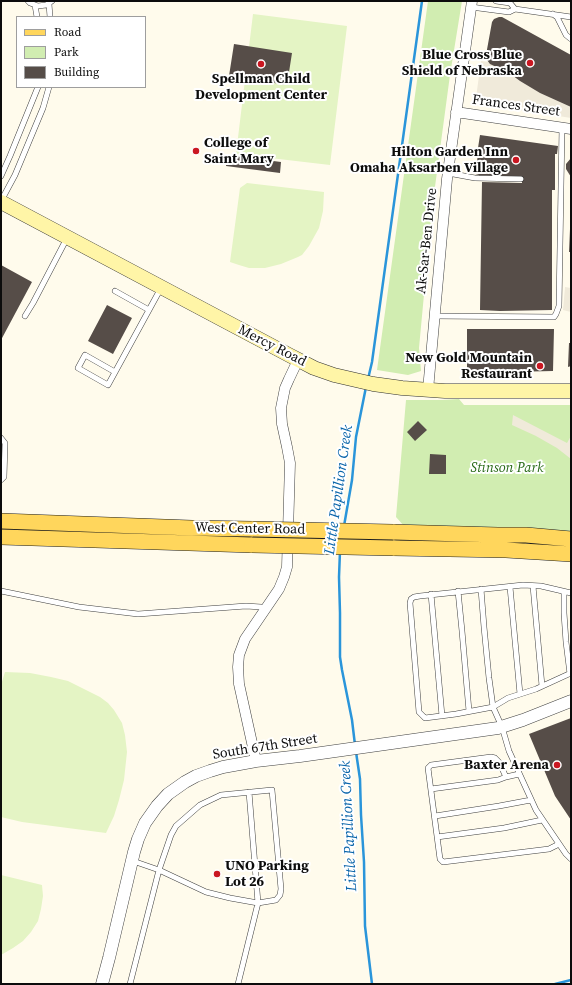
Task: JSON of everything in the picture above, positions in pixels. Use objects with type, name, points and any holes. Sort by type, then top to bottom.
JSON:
[{"type":"main road","name":"Mercy Road","points":[[1,202],[298,360],[314,368],[334,375],[373,384],[428,390],[571,391]]},
{"type":"main road","name":"West Center Road","points":[[1,521],[192,528],[526,535],[571,538]]},
{"type":"main road","name":"West Center Road","points":[[1,537],[252,545],[506,550],[571,554]]},
{"type":"street","name":"Ak-Sar-Ben Drive","points":[[428,390],[448,173],[472,4]]},
{"type":"street","name":"Frances Street","points":[[456,112],[567,128]]},
{"type":"street","points":[[256,761],[239,684],[238,670],[244,641],[267,611],[281,586],[287,567],[290,472],[282,424],[281,408],[285,388],[298,360]]},
{"type":"street","name":"South 67th Street","points":[[102,984],[138,839],[145,823],[157,806],[174,790],[190,779],[204,772],[256,761],[502,727],[571,701]]},
{"type":"lane","points":[[28,1],[35,5],[42,6],[50,2],[50,16]]},
{"type":"lane","points":[[496,1],[510,3],[515,8],[571,17]]},
{"type":"lane","points":[[472,4],[509,12],[515,8]]},
{"type":"lane","points":[[35,5],[37,16]]},
{"type":"lane","points":[[553,14],[566,36],[571,39]]},
{"type":"lane","points":[[1,176],[38,88]]},
{"type":"lane","points":[[1,202],[15,175],[43,108],[49,88]]},
{"type":"lane","points":[[434,316],[554,317],[559,306],[567,128]]},
{"type":"lane","points":[[448,173],[475,178],[520,179]]},
{"type":"lane","points":[[25,316],[34,303],[68,238]]},
{"type":"lane","points":[[115,372],[85,355],[78,368],[108,385],[161,288]]},
{"type":"lane","points":[[115,291],[149,310]]},
{"type":"lane","points":[[1,438],[5,443],[4,477],[1,480]]},
{"type":"lane","points":[[564,592],[566,642],[570,674],[508,698],[493,707],[425,718],[419,712],[410,603],[411,599],[414,597],[431,594],[523,585],[541,586],[571,593]]},
{"type":"lane","points":[[510,586],[520,694]]},
{"type":"lane","points":[[533,586],[542,686]]},
{"type":"lane","points":[[481,589],[493,707],[502,727],[509,752],[536,810],[571,859]]},
{"type":"lane","points":[[1,590],[79,607],[138,614],[246,606],[261,607],[267,611]]},
{"type":"lane","points":[[458,591],[469,711]]},
{"type":"lane","points":[[431,594],[442,716]]},
{"type":"lane","points":[[506,777],[499,762],[495,758],[491,757],[431,765],[428,768],[440,859],[443,862],[549,849],[559,844]]},
{"type":"lane","points":[[431,789],[498,780],[519,774]]},
{"type":"lane","points":[[130,984],[159,870],[171,835],[176,826],[200,805],[221,795],[272,790],[281,889],[280,895],[276,900],[258,903],[206,892],[159,870],[132,861]]},
{"type":"lane","points":[[238,984],[258,903],[249,792]]},
{"type":"lane","points":[[434,816],[531,800]]},
{"type":"lane","points":[[437,837],[504,828],[542,820]]},
{"type":"green space","points":[[428,1],[462,1],[450,75],[432,209],[419,348],[421,371],[408,375],[377,370]]},
{"type":"green space","points":[[253,14],[347,26],[330,165],[236,154]]},
{"type":"green space","points":[[247,183],[324,192],[323,211],[319,228],[302,255],[281,264],[265,268],[249,268],[230,262],[240,188]]},
{"type":"green space","name":"Stinson Park","points":[[459,399],[464,405],[571,405],[571,534],[404,526],[396,517],[406,400]]},
{"type":"green space","points":[[5,672],[30,673],[68,681],[100,697],[114,710],[122,723],[127,752],[124,780],[119,800],[114,816],[106,833],[22,822],[1,817],[1,685]]},
{"type":"green space","points":[[1,875],[42,885],[43,896],[38,921],[31,932],[23,941],[1,955]]},
{"type":"shaded area","points":[[481,61],[488,62],[540,93],[571,107],[571,118],[475,105]]},
{"type":"shaded area","points":[[565,287],[571,288],[571,312],[563,310]]},
{"type":"shaded area","points":[[513,415],[567,443],[571,436],[571,459],[557,448],[512,425]]},
{"type":"building","name":"Blue Cross Blue Shield of Nebraska","points":[[502,17],[571,55],[571,107],[540,93],[509,73],[490,64],[486,55],[492,22],[494,19]]},
{"type":"building","name":"Spellman Child Development Center","points":[[234,44],[292,53],[287,85],[229,76]]},
{"type":"building","points":[[480,135],[558,146],[557,154],[555,154],[555,190],[552,190],[552,310],[480,310],[482,182],[522,183],[522,176],[479,178],[479,175],[475,174]]},
{"type":"building","points":[[227,155],[281,162],[280,173],[226,166]]},
{"type":"building","points":[[571,158],[571,177],[566,169],[566,164]]},
{"type":"building","points":[[570,229],[571,252],[569,252]]},
{"type":"building","points":[[1,265],[32,282],[1,340]]},
{"type":"building","points":[[107,305],[132,318],[113,354],[88,341]]},
{"type":"building","points":[[467,329],[554,329],[553,371],[467,373]]},
{"type":"building","points":[[569,343],[571,343],[571,366],[568,367]]},
{"type":"building","points":[[418,421],[427,430],[415,441],[407,432]]},
{"type":"building","points":[[430,454],[446,455],[446,474],[429,474]]},
{"type":"building","name":"Baxter Arena","points":[[571,718],[571,820],[555,796],[529,734]]},
{"type":"waterway","name":"Little Papillion Creek","points":[[368,379],[372,362],[422,1]]},
{"type":"waterway","name":"Little Papillion Creek","points":[[344,526],[352,480],[356,437],[366,387]]},
{"type":"waterway","name":"Little Papillion Creek","points":[[340,551],[340,657],[352,720],[355,745]]},
{"type":"waterway","name":"Little Papillion Creek","points":[[356,752],[360,779],[365,926],[372,984]]},
{"type":"waterway","points":[[555,984],[571,980]]},
{"type":"place","name":"Blue Cross Blue Shield of Nebraska","points":[[530,63]]},
{"type":"place","name":"Spellman Child Development Center","points":[[261,64]]},
{"type":"place","name":"College of Saint Mary","points":[[196,151]]},
{"type":"place","name":"Hilton Garden Inn Omaha Aksarben Village","points":[[516,160]]},
{"type":"place","name":"New Gold Mountain Restaurant","points":[[540,366]]},
{"type":"place","name":"Baxter Arena","points":[[557,765]]},
{"type":"place","name":"UNO Parking Lot 26","points":[[217,874]]}]
